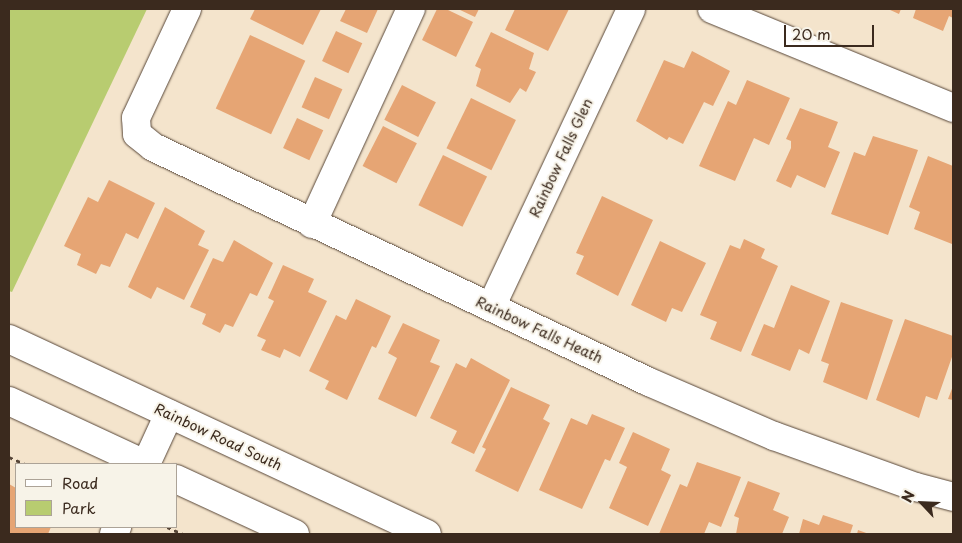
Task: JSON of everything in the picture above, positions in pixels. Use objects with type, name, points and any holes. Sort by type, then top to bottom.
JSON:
[{"type":"street","name":"Rainbow Falls Heath","points":[[187,9],[136,118],[137,134],[153,147],[312,224],[774,436],[916,488],[953,497]]},
{"type":"street","points":[[312,224],[411,9]]},
{"type":"street","name":"Rainbow Falls Glen","points":[[491,307],[631,9]]},
{"type":"street","points":[[712,9],[953,108]]},
{"type":"street","name":"Rainbow Road South","points":[[9,339],[427,534]]},
{"type":"street","points":[[9,400],[143,463]]},
{"type":"street","points":[[146,463],[170,414]]},
{"type":"street","points":[[178,480],[295,534]]},
{"type":"path","points":[[9,457],[23,463]]},
{"type":"path","points":[[168,528],[182,534]]},
{"type":"green space","points":[[9,9],[147,9],[12,292],[9,291]]},
{"type":"building","points":[[255,9],[321,9],[303,45],[250,19]]},
{"type":"building","points":[[346,9],[378,9],[367,33],[340,21]]},
{"type":"building","points":[[437,9],[446,9],[473,22],[456,57],[422,40]]},
{"type":"building","points":[[458,9],[479,9],[475,17]]},
{"type":"building","points":[[515,9],[569,9],[548,51],[505,30]]},
{"type":"building","points":[[888,9],[901,9],[899,14]]},
{"type":"building","points":[[916,9],[953,9],[953,18],[949,16],[943,31],[913,18]]},
{"type":"building","points":[[336,31],[362,43],[348,73],[322,61]]},
{"type":"building","points":[[491,32],[534,53],[529,69],[536,72],[526,92],[520,88],[510,103],[476,86],[481,69],[475,66]]},
{"type":"building","points":[[250,35],[305,61],[271,134],[216,108]]},
{"type":"building","points":[[692,51],[730,71],[713,106],[704,102],[683,144],[669,137],[667,140],[636,121],[664,60],[684,68]]},
{"type":"building","points":[[315,77],[342,89],[329,119],[302,107]]},
{"type":"building","points":[[747,80],[790,98],[769,145],[754,138],[735,181],[699,166],[728,101],[736,105]]},
{"type":"building","points":[[402,85],[436,102],[418,137],[384,120]]},
{"type":"building","points":[[471,98],[516,120],[491,170],[446,148]]},
{"type":"building","points":[[800,108],[838,122],[828,147],[840,152],[825,188],[797,175],[791,188],[776,181],[791,148],[791,141],[786,139]]},
{"type":"building","points":[[297,118],[323,130],[309,160],[283,148]]},
{"type":"building","points":[[383,126],[417,143],[396,183],[363,166]]},
{"type":"building","points":[[873,136],[918,150],[888,235],[831,214],[854,152],[865,156]]},
{"type":"building","points":[[443,155],[487,176],[462,227],[418,205]]},
{"type":"building","points":[[928,156],[953,166],[952,244],[914,229],[920,212],[909,207]]},
{"type":"building","points":[[109,180],[155,203],[138,239],[126,233],[110,267],[101,264],[96,274],[77,265],[81,254],[64,246],[88,197],[98,202]]},
{"type":"building","points":[[602,196],[653,220],[618,296],[576,274],[584,256],[576,253]]},
{"type":"building","points":[[165,207],[205,231],[198,245],[209,250],[184,300],[157,287],[151,299],[128,287]]},
{"type":"building","points":[[744,239],[765,249],[761,258],[778,266],[741,352],[710,339],[717,322],[700,315],[730,245],[740,249]]},
{"type":"building","points":[[234,240],[273,263],[257,296],[250,293],[233,327],[225,324],[220,333],[202,324],[206,314],[190,307],[213,258],[223,262]]},
{"type":"building","points":[[660,241],[706,263],[682,312],[672,308],[666,322],[631,305]]},
{"type":"building","points":[[283,265],[314,279],[308,292],[327,301],[300,357],[284,349],[280,358],[261,350],[266,340],[257,336],[274,301],[268,298]]},
{"type":"building","points":[[791,285],[830,301],[809,354],[799,349],[790,371],[751,355],[764,324],[774,328]]},
{"type":"building","points":[[356,299],[391,316],[376,348],[372,346],[347,400],[325,389],[329,381],[309,371],[336,315],[346,320]]},
{"type":"building","points":[[841,302],[893,320],[867,400],[823,382],[829,364],[821,361]]},
{"type":"building","points":[[905,319],[953,336],[953,354],[937,400],[926,396],[919,418],[876,400]]},
{"type":"building","points":[[403,323],[440,340],[430,362],[440,366],[416,417],[378,399],[397,358],[388,353]]},
{"type":"building","points":[[471,358],[510,380],[474,454],[451,443],[457,431],[430,418],[456,363],[466,368]]},
{"type":"building","points":[[953,386],[953,400],[948,399]]},
{"type":"building","points":[[511,387],[550,405],[543,419],[550,423],[518,492],[475,471],[486,449],[482,447]]},
{"type":"building","points":[[592,414],[625,428],[610,461],[605,459],[582,509],[539,490],[571,418],[587,425]]},
{"type":"building","points":[[633,432],[670,449],[661,470],[671,475],[648,526],[609,508],[627,467],[619,463]]},
{"type":"building","points":[[697,462],[741,477],[721,527],[709,522],[704,534],[659,534],[680,484],[687,487]]},
{"type":"building","points":[[748,481],[780,493],[773,510],[789,517],[782,534],[736,534],[739,518],[734,516]]},
{"type":"building","points":[[9,484],[15,487],[15,528],[51,528],[48,534],[9,534]]},
{"type":"building","points":[[823,515],[853,525],[850,534],[799,534],[803,519],[819,525]]},
{"type":"building","points":[[858,530],[869,534],[857,534]]}]
